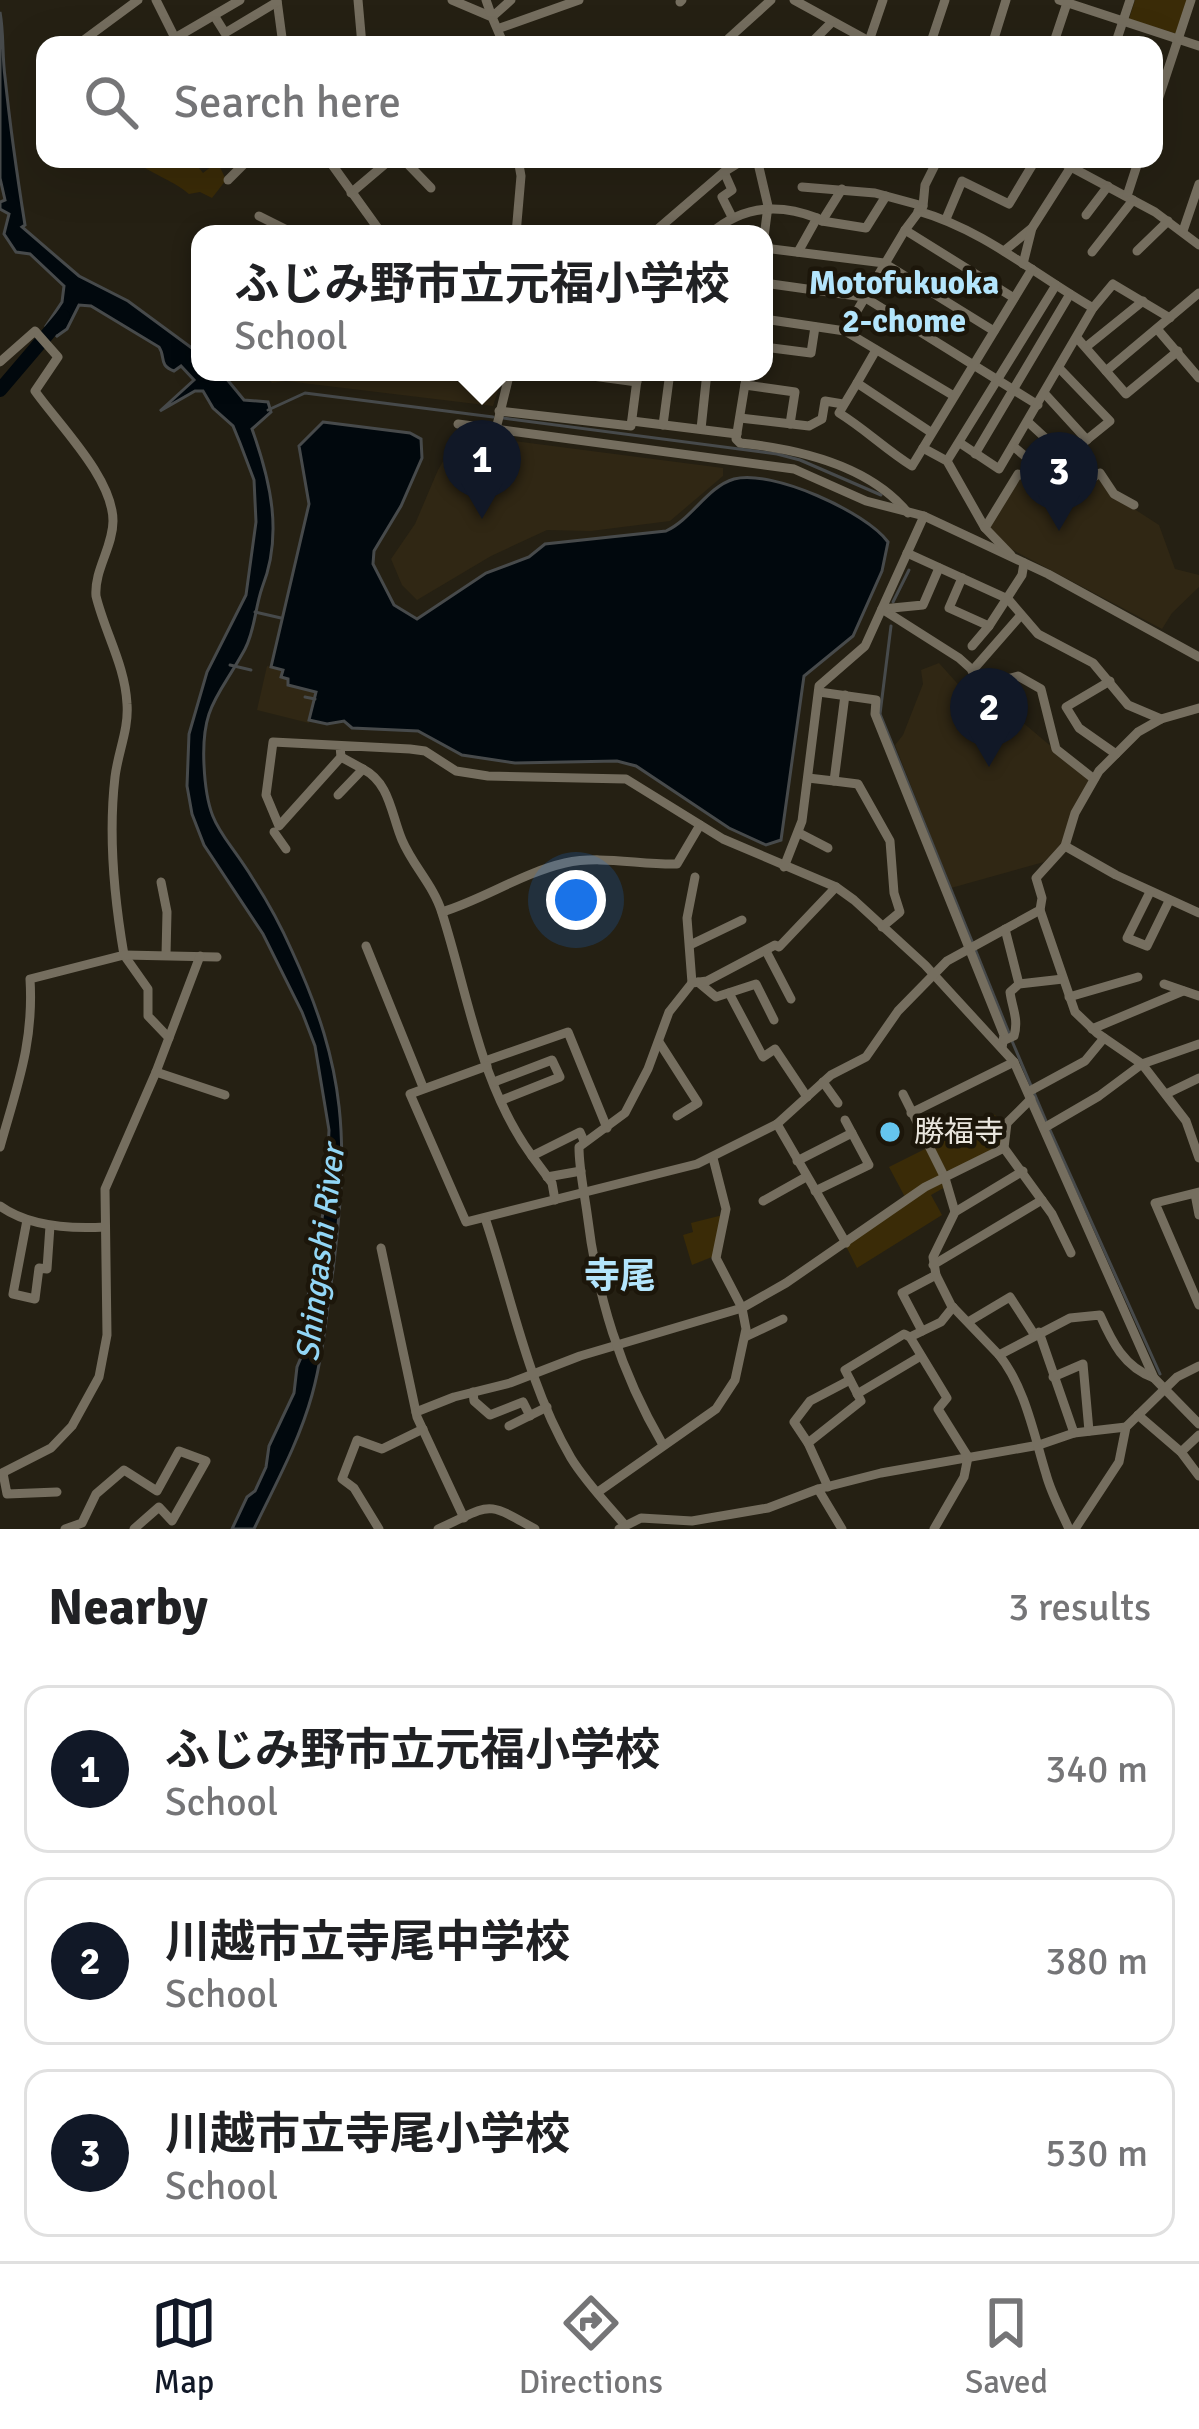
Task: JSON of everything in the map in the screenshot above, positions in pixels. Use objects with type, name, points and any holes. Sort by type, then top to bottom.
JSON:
[{"type":"street","points":[[86,36],[138,0]]},
{"type":"street","points":[[156,0],[170,36]]},
{"type":"street","points":[[182,36],[240,0]]},
{"type":"street","points":[[252,0],[255,15]]},
{"type":"street","points":[[358,0],[361,36]]},
{"type":"street","points":[[452,0],[492,17]]},
{"type":"street","points":[[486,0],[502,36]]},
{"type":"street","points":[[492,17],[511,0]]},
{"type":"street","points":[[500,28],[579,0]]},
{"type":"street","points":[[731,36],[771,0]]},
{"type":"street","points":[[794,0],[859,36]]},
{"type":"street","points":[[817,14],[821,0]]},
{"type":"street","points":[[875,36],[883,0]]},
{"type":"street","points":[[933,36],[946,0]]},
{"type":"street","points":[[995,36],[1006,0]]},
{"type":"street","points":[[1118,36],[1130,0]]},
{"type":"street","points":[[1163,85],[1191,0]]},
{"type":"street","points":[[215,17],[225,33],[277,1],[282,36]]},
{"type":"street","points":[[1055,36],[1065,1],[1199,46]]},
{"type":"street","points":[[818,36],[832,22]]},
{"type":"street","points":[[228,180],[240,168]]},
{"type":"street","points":[[334,168],[375,225]]},
{"type":"street","points":[[351,193],[380,168]]},
{"type":"street","points":[[412,168],[431,188]]},
{"type":"street","points":[[517,225],[520,168]]},
{"type":"street","points":[[662,225],[730,168]]},
{"type":"street","points":[[759,168],[768,206],[766,225]]},
{"type":"street","points":[[845,331],[921,209],[933,168]]},
{"type":"street","points":[[946,219],[962,181],[1009,204],[1031,168]]},
{"type":"street","points":[[1004,251],[1032,228],[1072,168]]},
{"type":"street","points":[[1082,168],[1199,244]]},
{"type":"street","points":[[1092,252],[1130,198],[1137,168]]},
{"type":"street","points":[[724,172],[732,190],[722,196],[732,217]]},
{"type":"street","points":[[1184,231],[1199,184]]},
{"type":"street","points":[[1086,214],[1108,186]]},
{"type":"street","points":[[802,187],[886,196],[946,219],[1093,308]]},
{"type":"street","points":[[798,252],[842,189]]},
{"type":"street","points":[[722,225],[768,206],[866,229],[886,196]]},
{"type":"street","points":[[259,216],[278,225]]},
{"type":"street","points":[[1137,251],[1168,221]]},
{"type":"street","points":[[876,350],[838,412],[912,466],[1014,298],[1027,267],[1032,228]]},
{"type":"street","points":[[904,230],[1014,298]]},
{"type":"street","points":[[773,249],[884,263],[994,332]]},
{"type":"street","points":[[1082,343],[1093,308],[1113,284],[1170,319]]},
{"type":"street","points":[[773,285],[864,298],[1013,390],[1041,400],[1087,440]]},
{"type":"street","points":[[947,461],[997,380],[1063,290]]},
{"type":"street","points":[[975,454],[1063,290]]},
{"type":"street","points":[[1106,371],[1199,293]]},
{"type":"street","points":[[960,443],[999,469],[1060,369],[1082,343],[1143,301]]},
{"type":"street","points":[[773,320],[845,331],[954,396]]},
{"type":"street","points":[[773,348],[812,353],[815,327]]},
{"type":"street","points":[[1158,330],[1199,378]]},
{"type":"street","points":[[0,362],[35,331],[49,345],[58,357],[34,391],[90,464],[112,511],[111,534],[95,585],[121,664],[127,704],[115,776],[113,887],[124,955],[148,989],[148,1016],[169,1038]]},
{"type":"street","points":[[1082,343],[1126,394],[1178,351]]},
{"type":"street","points":[[986,528],[1018,474],[1031,482],[1041,477],[1110,421],[1060,369]]},
{"type":"street","points":[[496,429],[507,381]]},
{"type":"street","points":[[499,411],[632,426],[637,381]]},
{"type":"street","points":[[663,425],[669,381]]},
{"type":"street","points":[[700,429],[706,381]]},
{"type":"street","points":[[746,381],[737,434],[740,443],[788,448],[824,460],[894,495],[908,512]]},
{"type":"street","points":[[857,383],[932,433]]},
{"type":"street","points":[[745,385],[795,392],[790,424]]},
{"type":"street","points":[[740,418],[809,426],[822,419],[826,396],[843,404]]},
{"type":"street","points":[[632,421],[737,434]]},
{"type":"street","points":[[1028,422],[1066,457]]},
{"type":"street","points":[[458,424],[794,469],[866,501],[924,516],[1199,656]]},
{"type":"street","points":[[1013,446],[1041,477],[1057,507],[1086,490],[1083,484],[1100,472],[1114,494],[1134,505]]},
{"type":"street","points":[[923,448],[947,461],[986,528],[1019,561],[1022,575],[972,646]]},
{"type":"street","points":[[768,877],[799,833],[819,686],[865,646],[924,516]]},
{"type":"street","points":[[907,553],[1008,599],[1038,634],[1087,658],[1128,705],[1161,718]]},
{"type":"street","points":[[882,609],[922,605],[939,568]]},
{"type":"street","points":[[962,578],[949,608],[989,626]]},
{"type":"street","points":[[882,609],[988,684],[1018,676],[1041,688],[1056,749],[1094,779]]},
{"type":"street","points":[[972,671],[1021,615]]},
{"type":"street","points":[[1110,682],[1066,707],[1079,728],[1115,754]]},
{"type":"street","points":[[819,692],[876,700],[875,714],[1004,1044],[1154,1378],[1199,1424]]},
{"type":"street","points":[[834,781],[845,695]]},
{"type":"street","points":[[1198,710],[1161,718],[1115,754],[1075,813],[1065,846],[1036,878],[1040,910],[1075,1012],[1142,1064],[1186,1120],[1199,1158]]},
{"type":"street","points":[[286,849],[272,832],[266,795],[273,742],[340,751],[425,751],[456,771],[488,776],[626,779],[700,826],[780,866],[836,887],[1004,1044]]},
{"type":"street","points":[[340,751],[383,785],[402,841],[442,912],[486,1063],[518,1136],[548,1177],[555,1200]]},
{"type":"street","points":[[272,832],[340,751]]},
{"type":"street","points":[[338,795],[363,769]]},
{"type":"street","points":[[268,770],[282,771]]},
{"type":"street","points":[[808,778],[858,784],[890,841],[900,912],[882,928]]},
{"type":"street","points":[[442,912],[561,864],[622,860],[677,864],[700,826]]},
{"type":"street","points":[[799,833],[828,848]]},
{"type":"street","points":[[1065,846],[1199,913]]},
{"type":"street","points":[[695,877],[687,918],[695,983],[716,997],[756,984],[774,1020]]},
{"type":"street","points":[[161,882],[167,912],[166,955]]},
{"type":"street","points":[[662,1444],[615,1347],[594,1263],[579,1148],[625,1113],[639,1092],[669,1012],[695,983],[778,947],[836,887]]},
{"type":"street","points":[[1150,892],[1127,938],[1147,946],[1169,901]]},
{"type":"street","points":[[607,1128],[568,1032],[410,1094],[466,1222],[712,1159],[777,1124],[824,1082],[866,1057],[898,1011],[968,948],[1040,910]]},
{"type":"street","points":[[690,945],[742,920]]},
{"type":"street","points":[[1006,929],[1019,984]]},
{"type":"street","points":[[366,946],[423,1088]]},
{"type":"street","points":[[766,951],[791,999]]},
{"type":"street","points":[[0,1147],[33,1023],[30,979],[124,955],[218,956]]},
{"type":"street","points":[[57,1492],[7,1494],[2,1473],[51,1448],[72,1426],[99,1377],[107,1335],[105,1189],[200,956]]},
{"type":"street","points":[[1069,997],[1138,976]]},
{"type":"street","points":[[1004,1044],[1016,1030],[1010,992],[1019,984],[1063,980]]},
{"type":"street","points":[[1164,984],[1199,996]]},
{"type":"street","points":[[1092,1029],[1183,991]]},
{"type":"street","points":[[729,993],[763,1057],[776,1049],[807,1097]]},
{"type":"street","points":[[1071,1253],[1042,1200],[1004,1148],[1007,1123],[1030,1096],[1084,1060],[1104,1038]]},
{"type":"street","points":[[658,1041],[698,1103],[677,1116]]},
{"type":"street","points":[[1044,1128],[1142,1064],[1195,1045],[1199,1063]]},
{"type":"street","points":[[494,1082],[552,1060],[560,1077],[502,1100]]},
{"type":"street","points":[[911,1113],[1014,1062]]},
{"type":"street","points":[[156,1072],[225,1095]]},
{"type":"street","points":[[1166,1094],[1199,1078]]},
{"type":"street","points":[[824,1082],[838,1103]]},
{"type":"street","points":[[903,1094],[945,1178],[956,1212]]},
{"type":"street","points":[[814,1191],[869,1165],[845,1120]]},
{"type":"street","points":[[777,1124],[846,1243]]},
{"type":"street","points":[[532,1156],[580,1132],[584,1141]]},
{"type":"street","points":[[797,1161],[852,1133]]},
{"type":"street","points":[[416,1412],[742,1308],[914,1194],[1004,1148]]},
{"type":"street","points":[[598,1492],[726,1399],[735,1380],[745,1337],[742,1308],[716,1258],[726,1209],[712,1159]]},
{"type":"street","points":[[548,1177],[581,1171]]},
{"type":"street","points":[[1023,1172],[956,1212],[933,1256],[934,1270],[953,1307],[999,1355],[1012,1377],[1039,1445],[1046,1477],[1072,1529],[1119,1462],[1126,1427],[1177,1377],[1199,1366]]},
{"type":"street","points":[[763,1201],[806,1178]]},
{"type":"street","points":[[1199,1215],[1197,1193],[1155,1203],[1193,1276],[1199,1305]]},
{"type":"street","points":[[922,1331],[902,1293],[1042,1200]]},
{"type":"street","points":[[0,1207],[50,1226],[104,1227]]},
{"type":"street","points":[[484,1218],[532,1375],[547,1407],[574,1463],[629,1526],[648,1517],[692,1521],[755,1510],[823,1488],[1039,1445],[1074,1433],[1126,1427]]},
{"type":"street","points":[[27,1220],[13,1294],[35,1299],[39,1268],[47,1269],[50,1226]]},
{"type":"street","points":[[380,1248],[416,1412],[464,1518]]},
{"type":"street","points":[[968,1322],[1010,1297],[1054,1369],[1052,1377],[1074,1433]]},
{"type":"street","points":[[910,1337],[940,1322],[953,1307]]},
{"type":"street","points":[[999,1355],[1070,1318],[1100,1315],[1113,1347],[1154,1378]]},
{"type":"street","points":[[745,1337],[783,1319]]},
{"type":"street","points":[[1113,1347],[1128,1319]]},
{"type":"street","points":[[808,1443],[861,1401],[844,1370],[904,1334],[910,1337],[947,1398],[938,1408],[968,1456],[964,1477],[932,1527]]},
{"type":"street","points":[[857,1394],[921,1356]]},
{"type":"street","points":[[1052,1377],[1083,1364],[1089,1432]]},
{"type":"street","points":[[837,1528],[808,1443],[794,1422],[810,1401],[850,1380]]},
{"type":"street","points":[[473,1393],[474,1401],[490,1415],[523,1402],[530,1416]]},
{"type":"street","points":[[509,1426],[547,1407]]},
{"type":"street","points":[[1138,1415],[1181,1452],[1199,1476]]},
{"type":"street","points":[[379,1529],[354,1488],[342,1479],[350,1455],[357,1440],[382,1449],[423,1429]]},
{"type":"street","points":[[1181,1452],[1199,1435]]},
{"type":"street","points":[[65,1529],[82,1523],[96,1493],[124,1470],[157,1491],[179,1451],[206,1461],[172,1521],[160,1508],[134,1529]]},
{"type":"street","points":[[438,1529],[500,1507],[535,1529]]},
{"type":"shaded area","points":[[1135,0],[1187,0],[1177,34],[1129,19]]},
{"type":"shaded area","points":[[146,168],[199,168],[203,173],[220,168],[226,180],[212,198],[200,192],[189,194]]},
{"type":"shaded area","points":[[286,381],[501,381],[493,406]]},
{"type":"shaded area","points":[[459,434],[723,468],[723,476],[670,521],[591,531],[547,530],[491,556],[417,600],[402,585],[391,559],[415,524]]},
{"type":"shaded area","points":[[1098,476],[1111,494],[1159,525],[1175,569],[1199,575],[1199,587],[1162,629],[1011,549],[988,527],[1018,478],[1036,487],[1056,511],[1089,492],[1087,487]]},
{"type":"shaded area","points":[[939,663],[965,692],[1016,705],[1021,721],[1091,780],[1063,842],[1044,862],[951,888],[895,745],[923,684],[921,670]]},
{"type":"shaded area","points":[[267,666],[283,670],[289,685],[316,691],[309,723],[257,710]]},
{"type":"shaded area","points":[[993,1114],[1004,1121],[1003,1144],[961,1169],[946,1171],[929,1142],[950,1128]]},
{"type":"shaded area","points":[[927,1148],[942,1177],[905,1197],[889,1167]]},
{"type":"shaded area","points":[[942,1181],[947,1186],[931,1195],[942,1215],[857,1268],[846,1246],[914,1195]]},
{"type":"shaded area","points":[[723,1215],[712,1257],[692,1265],[683,1235],[693,1232],[691,1223]]},
{"type":"water","points":[[0,12],[22,227],[79,276],[128,301],[191,347],[191,377],[181,366],[174,371],[166,366],[159,347],[91,306],[79,305],[67,329],[57,336],[46,326],[62,302],[64,286],[30,254],[16,252],[4,234],[9,214],[0,209],[5,200],[0,178]]},
{"type":"water","name":"Shingashi River","points":[[193,381],[228,381],[244,400],[268,402],[271,412],[252,429],[269,489],[272,548],[248,642],[205,728],[206,786],[218,828],[259,888],[310,994],[324,1033],[339,1107],[338,1224],[319,1364],[293,1446],[254,1529],[232,1529],[266,1467],[269,1446],[294,1393],[305,1348],[307,1302],[326,1196],[329,1130],[315,1046],[302,1012],[263,934],[204,845],[187,786],[189,734],[207,672],[246,595],[256,522],[254,480],[233,426],[203,391],[160,411]]},
{"type":"water","points":[[323,422],[410,433],[421,439],[422,458],[374,551],[373,564],[394,605],[417,619],[486,573],[529,557],[545,544],[666,531],[734,479],[771,480],[794,487],[840,506],[877,530],[888,542],[882,571],[853,636],[804,676],[781,840],[766,845],[729,828],[636,766],[617,761],[515,763],[462,755],[418,731],[352,728],[344,721],[309,720],[316,692],[288,685],[288,679],[281,677],[283,670],[271,667],[309,504],[299,446]]},
{"type":"waterway","points":[[0,390],[63,316]]},
{"type":"waterway","points":[[268,410],[305,393],[493,417]]},
{"type":"waterway","points":[[503,418],[777,454],[881,495]]},
{"type":"waterway","points":[[893,602],[909,570]]},
{"type":"waterway","points":[[255,612],[281,618]]},
{"type":"waterway","points":[[891,626],[880,714],[1009,1033]]},
{"type":"waterway","points":[[230,665],[251,670]]},
{"type":"waterway","points":[[305,697],[315,699]]},
{"type":"waterway","points":[[1012,1041],[1046,1121]]},
{"type":"waterway","points":[[1050,1130],[1160,1374]]},
{"type":"place","name":"ふじみ野市立元福小学校","points":[[482,519]]},
{"type":"place","name":"川越市立寺尾小学校","points":[[1059,531]]},
{"type":"place","name":"川越市立寺尾中学校","points":[[989,767]]},
{"type":"place","name":"勝福寺","points":[[890,1132]]},
{"type":"district","name":"Motofukuoka 2-chome","points":[[904,301]]},
{"type":"district","name":"寺尾","points":[[620,1275]]}]
